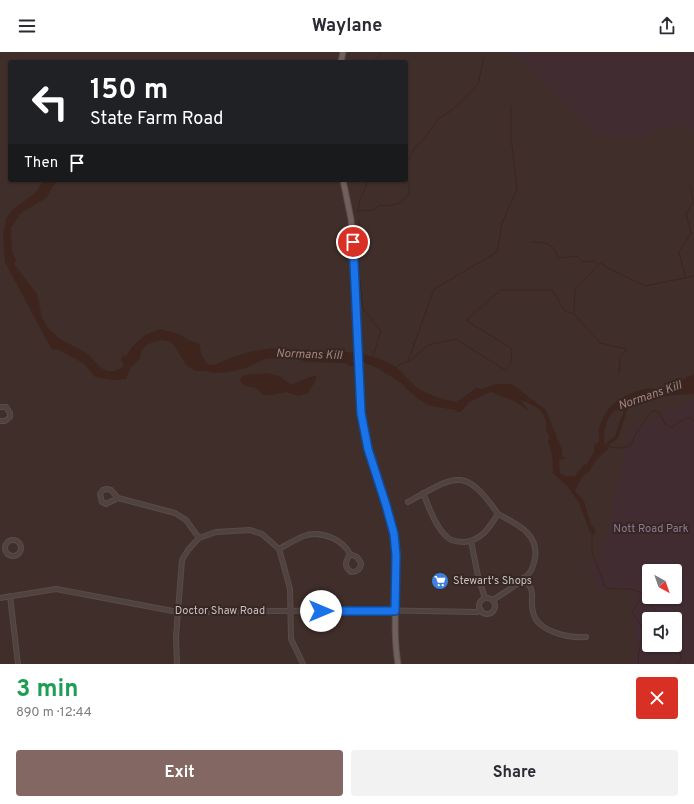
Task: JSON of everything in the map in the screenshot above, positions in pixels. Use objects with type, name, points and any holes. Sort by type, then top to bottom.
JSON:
[{"type":"main road","points":[[343,182],[351,219],[363,428],[394,534],[396,555],[395,611],[398,664]]},
{"type":"street","points":[[0,407],[6,407],[10,413],[5,421],[0,420]]},
{"type":"street","points":[[408,502],[446,481],[458,480],[469,482],[485,495],[498,514],[521,526],[529,534],[534,542],[535,553],[534,564],[530,572],[493,600]]},
{"type":"street","points":[[118,498],[106,504],[102,502],[100,494],[103,490],[112,490],[118,498],[175,513],[186,520],[199,538]]},
{"type":"street","points":[[423,493],[446,537],[452,541],[471,541],[484,535],[498,514]]},
{"type":"street","points":[[177,664],[176,637],[182,560],[188,550],[199,538],[216,532],[250,530],[262,534],[279,549],[290,590],[291,639],[303,664]]},
{"type":"street","points":[[279,549],[296,539],[308,535],[320,535],[341,543],[347,548],[350,554],[357,556],[361,563],[360,568],[356,571],[351,572],[346,567],[346,562],[350,554]]},
{"type":"street","points":[[10,541],[17,541],[21,546],[21,550],[16,556],[9,556],[5,552],[5,545],[10,541]]},
{"type":"street","points":[[471,541],[478,576],[485,598]]},
{"type":"street","points":[[0,554],[5,552]]},
{"type":"street","points":[[523,578],[532,589],[532,611],[538,623],[543,627],[569,636],[586,637]]},
{"type":"street","name":"Doctor Shaw Road","points":[[0,598],[56,590],[178,612],[477,612],[481,610]]},
{"type":"street","points":[[10,596],[18,664]]},
{"type":"street","points":[[485,598],[493,600]]},
{"type":"street","points":[[485,598],[480,603],[481,610],[488,613],[492,612],[495,605],[493,600]]},
{"type":"green space","points":[[512,52],[694,52],[694,130],[672,124],[642,137],[621,138],[597,135]]},
{"type":"green space","name":"Nott Road Park","points":[[694,400],[694,664],[629,664],[637,647],[633,615],[636,597],[619,586],[597,592],[589,559],[601,560],[630,430]]},
{"type":"water","name":"Normans Kill","points":[[43,182],[56,182],[46,198],[21,213],[11,228],[12,252],[16,260],[14,264],[37,294],[42,318],[49,329],[60,339],[88,354],[101,368],[107,371],[115,371],[123,367],[121,360],[123,356],[127,355],[132,347],[145,335],[160,329],[179,334],[188,340],[200,344],[201,354],[207,364],[214,365],[248,352],[275,348],[291,349],[305,353],[351,352],[371,356],[391,364],[416,387],[440,398],[456,402],[476,388],[481,389],[496,384],[512,384],[546,410],[562,450],[562,455],[566,459],[559,460],[560,473],[565,476],[575,476],[584,464],[586,465],[594,452],[595,443],[597,444],[599,441],[601,422],[605,414],[618,401],[634,392],[644,389],[667,387],[694,374],[694,394],[669,396],[640,402],[627,410],[618,438],[609,445],[608,449],[597,459],[589,472],[582,477],[575,491],[584,501],[591,525],[596,530],[594,535],[590,532],[578,501],[568,487],[553,473],[552,454],[548,441],[550,438],[547,432],[544,415],[534,406],[526,402],[522,401],[529,411],[514,401],[491,392],[469,402],[461,412],[431,406],[418,399],[400,382],[377,368],[363,362],[350,361],[362,367],[351,366],[344,363],[305,362],[298,358],[284,357],[265,359],[246,368],[229,372],[215,373],[196,371],[187,366],[173,344],[169,341],[161,340],[148,344],[142,350],[140,358],[130,369],[126,379],[113,380],[95,377],[83,363],[57,349],[53,350],[49,345],[5,262],[3,236],[6,219],[12,210],[36,192]],"holes":[[[615,410],[624,411],[616,435],[605,445],[604,431],[609,417]]]},
{"type":"water","points":[[267,373],[279,376],[291,385],[315,375],[317,378],[308,393],[299,396],[286,392],[263,395],[256,388],[245,386],[240,381],[242,376],[245,375]]},
{"type":"waterway","points":[[375,60],[382,52]]},
{"type":"waterway","points":[[408,160],[416,146],[424,139],[438,119],[451,111],[478,84],[484,57]]},
{"type":"waterway","points":[[408,361],[434,289],[497,252],[502,223],[517,189],[511,137],[511,106]]},
{"type":"waterway","points":[[358,212],[360,201],[367,184],[366,182]]},
{"type":"waterway","points":[[358,211],[374,210],[380,205],[389,206],[399,203],[407,197],[409,192],[408,182]]},
{"type":"waterway","points":[[685,276],[679,252],[691,233],[686,214],[693,201],[690,186]]},
{"type":"waterway","points":[[359,221],[359,273],[363,309],[381,331],[373,356]]},
{"type":"waterway","points":[[533,242],[549,245],[554,249],[558,258],[577,256],[582,262],[594,261],[597,264]]},
{"type":"waterway","points":[[574,313],[575,290],[601,262],[604,266],[645,286],[694,276]]},
{"type":"waterway","points":[[396,368],[400,364],[410,361],[428,345],[456,339],[505,370],[511,364],[512,349],[466,320],[501,290],[552,290],[565,311],[574,314],[600,343],[627,349],[620,358],[619,373]]},
{"type":"waterway","points":[[609,447],[622,448],[630,446],[637,432],[652,411],[659,412],[665,424],[672,427],[686,418],[691,418],[694,421]]},
{"type":"waterway","points":[[592,534],[592,552],[605,587],[614,589],[632,589],[641,593],[642,597],[632,612],[639,622],[642,630],[638,664]]},
{"type":"waterway","points":[[639,591],[649,598],[651,604],[657,612]]},
{"type":"waterway","points":[[677,664],[681,659],[679,652]]},
{"type":"place","name":"Stewart's Shops","points":[[440,581]]},
{"type":"route","points":[[321,611],[395,611],[396,555],[394,534],[391,519],[368,449],[361,413],[354,292],[353,242]]}]
